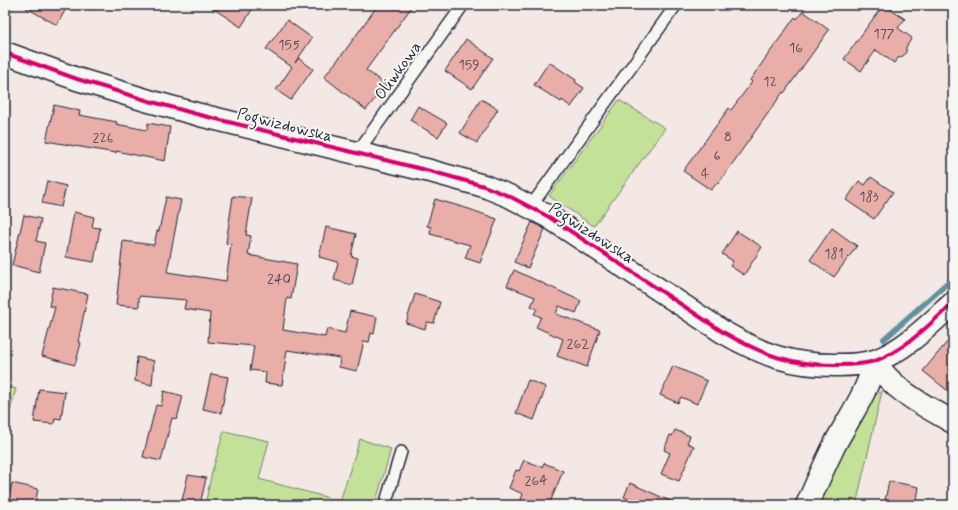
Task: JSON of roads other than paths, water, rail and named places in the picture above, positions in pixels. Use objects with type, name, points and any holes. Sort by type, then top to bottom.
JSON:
[{"type":"street","name":"Pogwizdowska","points":[[5,53],[77,79],[149,101],[356,154],[414,167],[484,186],[531,206],[723,332],[753,349],[772,357],[818,366],[849,365],[874,361],[909,341],[953,303]]},
{"type":"street","points":[[874,361],[890,381],[904,392],[953,422]]},
{"type":"street","points":[[807,505],[836,443],[866,387],[872,373],[874,361]]},
{"type":"lane","name":"Oliwkowa","points":[[356,154],[463,5]]},
{"type":"lane","points":[[531,206],[676,5]]},
{"type":"lane","points":[[385,505],[401,452]]},
{"type":"waterway","points":[[884,339],[953,278]]}]
